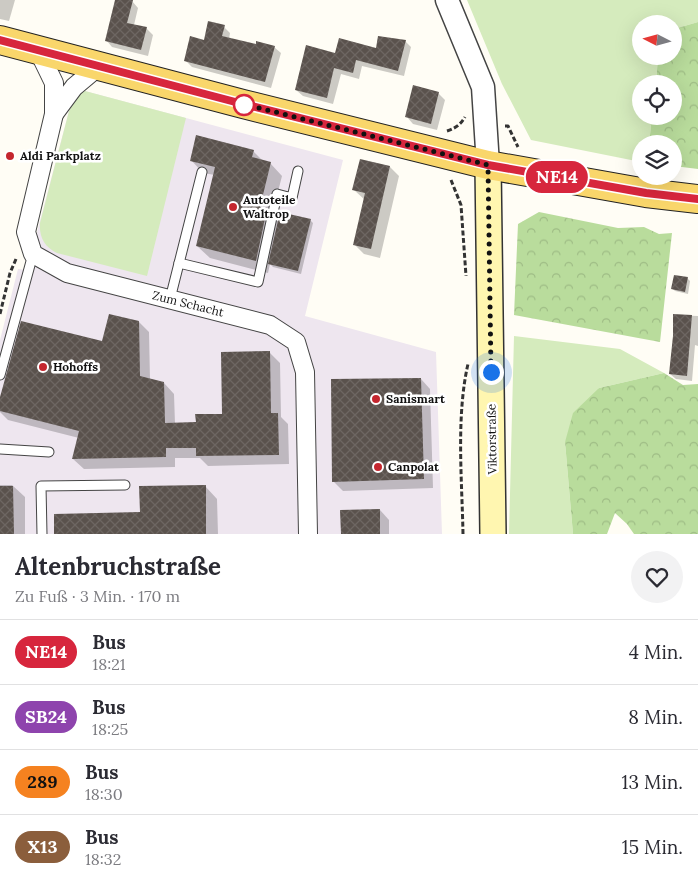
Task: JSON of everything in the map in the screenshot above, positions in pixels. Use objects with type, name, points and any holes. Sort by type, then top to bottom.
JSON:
[{"type":"main road","points":[[0,40],[243,104],[488,165],[646,193],[698,199]]},
{"type":"main road","name":"Viktorstraße","points":[[488,165],[493,534]]},
{"type":"street","points":[[447,0],[483,88],[488,165]]},
{"type":"street","points":[[33,254],[26,232],[54,114],[54,82],[38,50]]},
{"type":"street","points":[[54,114],[74,87],[100,66]]},
{"type":"street","name":"Zum Schacht","points":[[33,254],[67,273],[270,325],[296,342],[305,372],[308,534]]},
{"type":"lane","points":[[179,263],[258,282],[277,194],[292,198],[298,171]]},
{"type":"lane","points":[[170,299],[202,172]]},
{"type":"lane","points":[[0,376],[33,254]]},
{"type":"lane","points":[[0,449],[49,452]]},
{"type":"lane","points":[[42,534],[41,486],[125,485]]},
{"type":"path","points":[[462,123],[467,111]]},
{"type":"path","points":[[434,151],[438,134],[462,123],[508,126],[515,144],[520,149]]},
{"type":"path","points":[[446,177],[453,180],[461,205],[467,285]]},
{"type":"path","points":[[0,314],[10,273],[26,232]]},
{"type":"path","points":[[463,534],[461,422],[464,380],[469,362]]},
{"type":"shaded area","points":[[85,91],[343,160],[305,316],[436,352],[442,534],[0,534],[0,340],[18,269],[27,270],[69,111]]},
{"type":"green space","points":[[467,0],[698,0],[698,22],[682,27],[682,15],[632,15],[632,65],[657,65],[657,75],[632,75],[632,125],[651,125],[650,135],[632,135],[632,160],[531,140],[502,84]]},
{"type":"green space","points":[[698,22],[698,169],[682,167],[682,135],[650,135],[651,125],[682,125],[682,75],[657,75],[657,65],[682,65],[682,27]]},
{"type":"green space","points":[[85,91],[186,118],[147,276],[57,253],[46,245],[40,233],[40,223],[69,111],[79,94]]},
{"type":"green space","points":[[539,212],[618,228],[644,227],[659,234],[672,233],[660,342],[514,315],[518,224]]},
{"type":"green space","points":[[514,336],[620,349],[664,373],[599,388],[565,442],[573,534],[509,534]]},
{"type":"green space","points":[[664,373],[683,385],[698,384],[698,534],[634,534],[627,524],[615,513],[607,534],[573,534],[565,442],[573,413],[599,388]]},
{"type":"building","points":[[115,0],[133,0],[127,23],[147,27],[141,50],[105,41]]},
{"type":"building","points":[[208,21],[225,25],[222,36],[256,44],[256,41],[275,46],[265,82],[184,61],[190,36],[204,40]]},
{"type":"building","points":[[378,36],[406,40],[398,71],[356,60],[353,73],[334,68],[327,98],[295,90],[306,45],[335,53],[339,38],[376,48]]},
{"type":"building","points":[[413,85],[439,92],[431,124],[405,117]]},
{"type":"building","name":"Autoteile Waltrop","points":[[196,135],[254,150],[252,157],[271,162],[260,207],[267,209],[256,261],[196,246],[215,167],[190,161]]},
{"type":"building","points":[[360,159],[390,166],[371,249],[353,245],[365,193],[352,190]]},
{"type":"building","points":[[280,212],[311,219],[298,271],[268,264]]},
{"type":"building","points":[[674,275],[688,277],[685,292],[671,289]]},
{"type":"building","points":[[109,314],[139,321],[140,376],[164,382],[165,423],[196,422],[195,414],[222,414],[221,352],[270,351],[271,413],[278,413],[279,455],[196,456],[196,448],[166,448],[166,457],[72,459],[79,431],[0,411],[0,397],[21,321],[102,341]]},
{"type":"building","points":[[673,314],[692,315],[687,376],[669,374]]},
{"type":"building","points":[[421,378],[424,479],[332,482],[331,379]]},
{"type":"building","points":[[206,485],[206,534],[54,534],[54,514],[140,512],[139,486]]},
{"type":"building","points":[[0,486],[13,486],[14,534],[0,534]]},
{"type":"building","points":[[380,509],[380,534],[341,534],[340,510]]},
{"type":"bus line","name":"NE14","points":[[0,40],[243,104],[488,165],[646,193],[698,199]]},
{"type":"place","name":"Aldi Parkplatz","points":[[10,156]]},
{"type":"place","name":"Autoteile Waltrop","points":[[233,207]]},
{"type":"place","name":"Hohoffs","points":[[43,367]]},
{"type":"place","name":"Sanismart","points":[[376,399]]},
{"type":"place","name":"Canpolat","points":[[378,467]]},
{"type":"route","points":[[244,105],[488,165],[491,372]]}]
